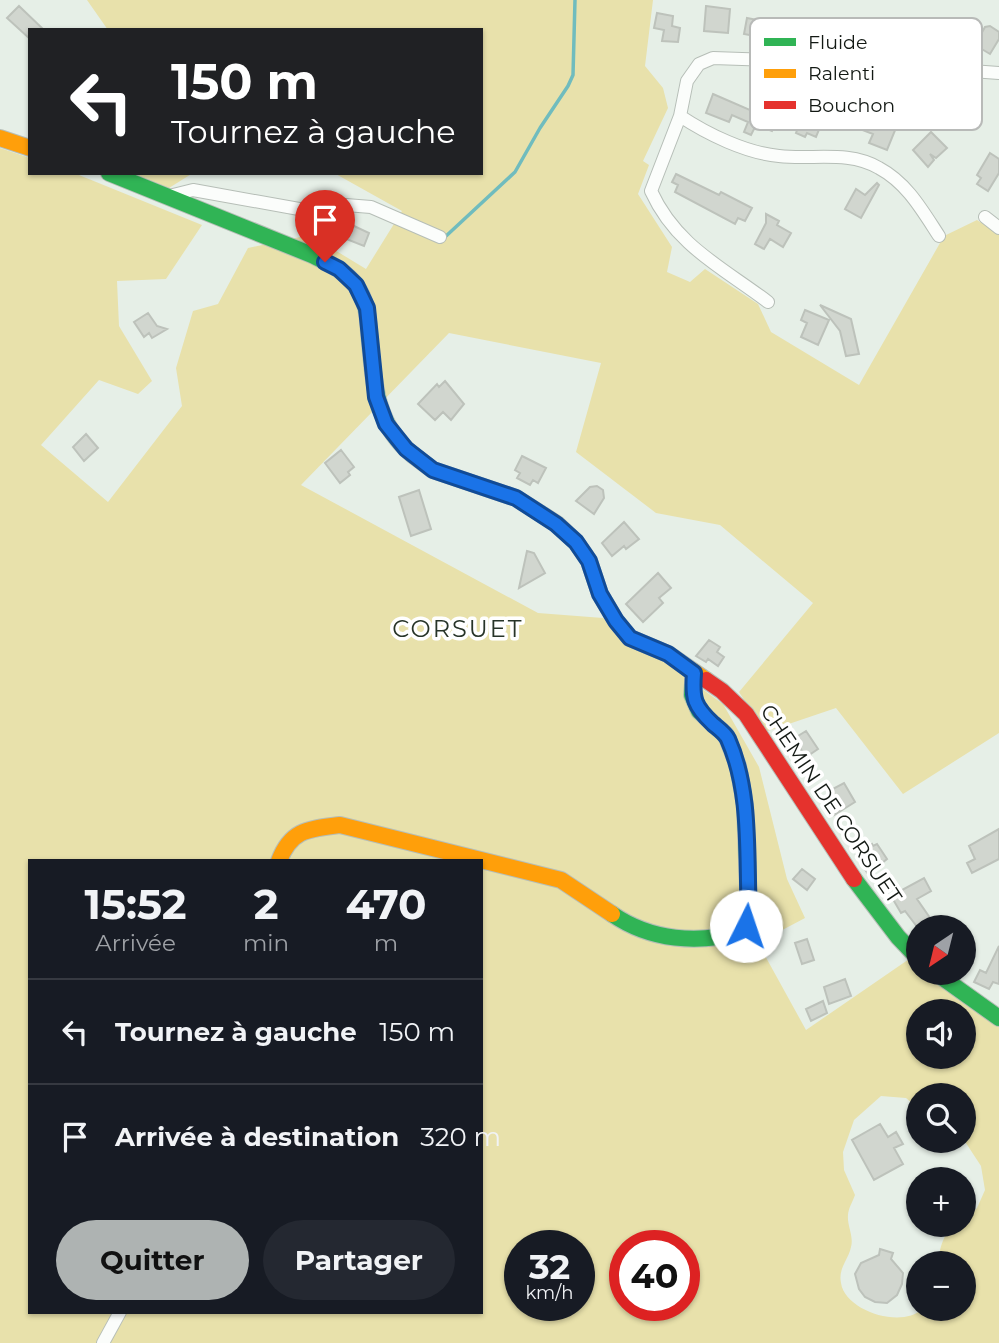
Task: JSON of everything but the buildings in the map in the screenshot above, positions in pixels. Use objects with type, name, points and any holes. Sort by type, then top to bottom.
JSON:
[{"type":"street","points":[[750,59],[713,58],[699,64],[687,81],[680,116],[651,191],[672,228],[688,244],[768,302]]},
{"type":"street","points":[[680,116],[711,133],[777,156],[845,156],[881,168],[914,198],[939,236]]},
{"type":"street","points":[[0,138],[28,147]]},
{"type":"street","name":"CHEMIN DE CORSUET","points":[[114,175],[312,254],[339,269],[356,285],[367,308],[376,397],[386,424],[406,449],[433,470],[516,498],[556,524],[576,542],[589,561],[600,594],[630,638],[668,654],[722,691],[746,714],[801,803],[848,871],[906,945]]},
{"type":"street","points":[[169,195],[193,190],[299,208],[322,209],[346,205],[370,207],[440,237]]},
{"type":"street","points":[[985,217],[999,228]]},
{"type":"street","points":[[280,859],[283,848],[303,830],[340,825],[522,868],[561,880],[623,922],[671,939],[719,937],[742,932],[749,914],[745,805],[738,766],[726,736],[699,711],[692,695],[694,673]]},
{"type":"street","points":[[953,985],[999,1018]]},
{"type":"street","points":[[103,1343],[119,1314]]},
{"type":"shaded area","points":[[87,0],[653,0],[645,66],[663,88],[668,108],[643,161],[649,165],[638,194],[672,247],[667,272],[690,282],[705,269],[758,304],[771,332],[859,385],[944,236],[977,220],[999,234],[999,733],[903,794],[836,708],[765,732],[739,692],[813,603],[720,525],[656,513],[576,452],[601,363],[449,333],[301,485],[538,613],[603,618],[723,704],[759,767],[787,879],[805,918],[758,943],[806,1030],[906,961],[906,985],[955,985],[974,999],[906,999],[906,1069],[976,1069],[976,1001],[999,1018],[999,1343],[0,1343],[0,148],[28,157],[28,175],[79,175],[202,225],[166,279],[117,281],[119,326],[152,381],[138,394],[99,380],[41,445],[108,502],[182,406],[176,368],[193,311],[218,304],[248,248],[310,235],[366,269],[402,211],[338,175],[483,175],[483,28],[107,28]]},
{"type":"shaded area","points":[[137,175],[190,175],[169,188]]},
{"type":"waterway","points":[[445,237],[515,172],[568,86],[573,75],[575,0]]},
{"type":"traffic: fast","points":[[114,175],[312,255],[347,276],[362,296],[366,308],[375,383],[383,414],[390,429],[413,455]]},
{"type":"traffic: fast","points":[[612,914],[643,930],[692,939],[742,932],[749,914],[745,805],[738,766],[726,735],[699,711],[692,695],[694,672]]},
{"type":"traffic: fast","points":[[854,879],[906,945]]},
{"type":"traffic: fast","points":[[953,985],[999,1018]]},
{"type":"traffic: slow","points":[[0,138],[28,147]]},
{"type":"traffic: slow","points":[[413,455],[433,470],[516,498],[557,524],[576,542],[589,561],[600,594],[630,638],[668,654],[706,680]]},
{"type":"traffic: slow","points":[[280,859],[289,842],[302,832],[340,825],[477,859]]},
{"type":"traffic: slow","points":[[483,861],[561,880],[612,914]]},
{"type":"traffic: jam","points":[[706,680],[746,714],[854,879]]},
{"type":"district","name":"CORSUET","points":[[458,629]]},
{"type":"route","points":[[325,262],[339,269],[356,285],[367,308],[376,397],[386,424],[406,449],[433,470],[516,498],[556,524],[576,542],[589,561],[600,594],[630,638],[668,654],[694,673],[692,695],[699,711],[726,736],[738,766],[745,805],[749,914],[746,926]]}]
